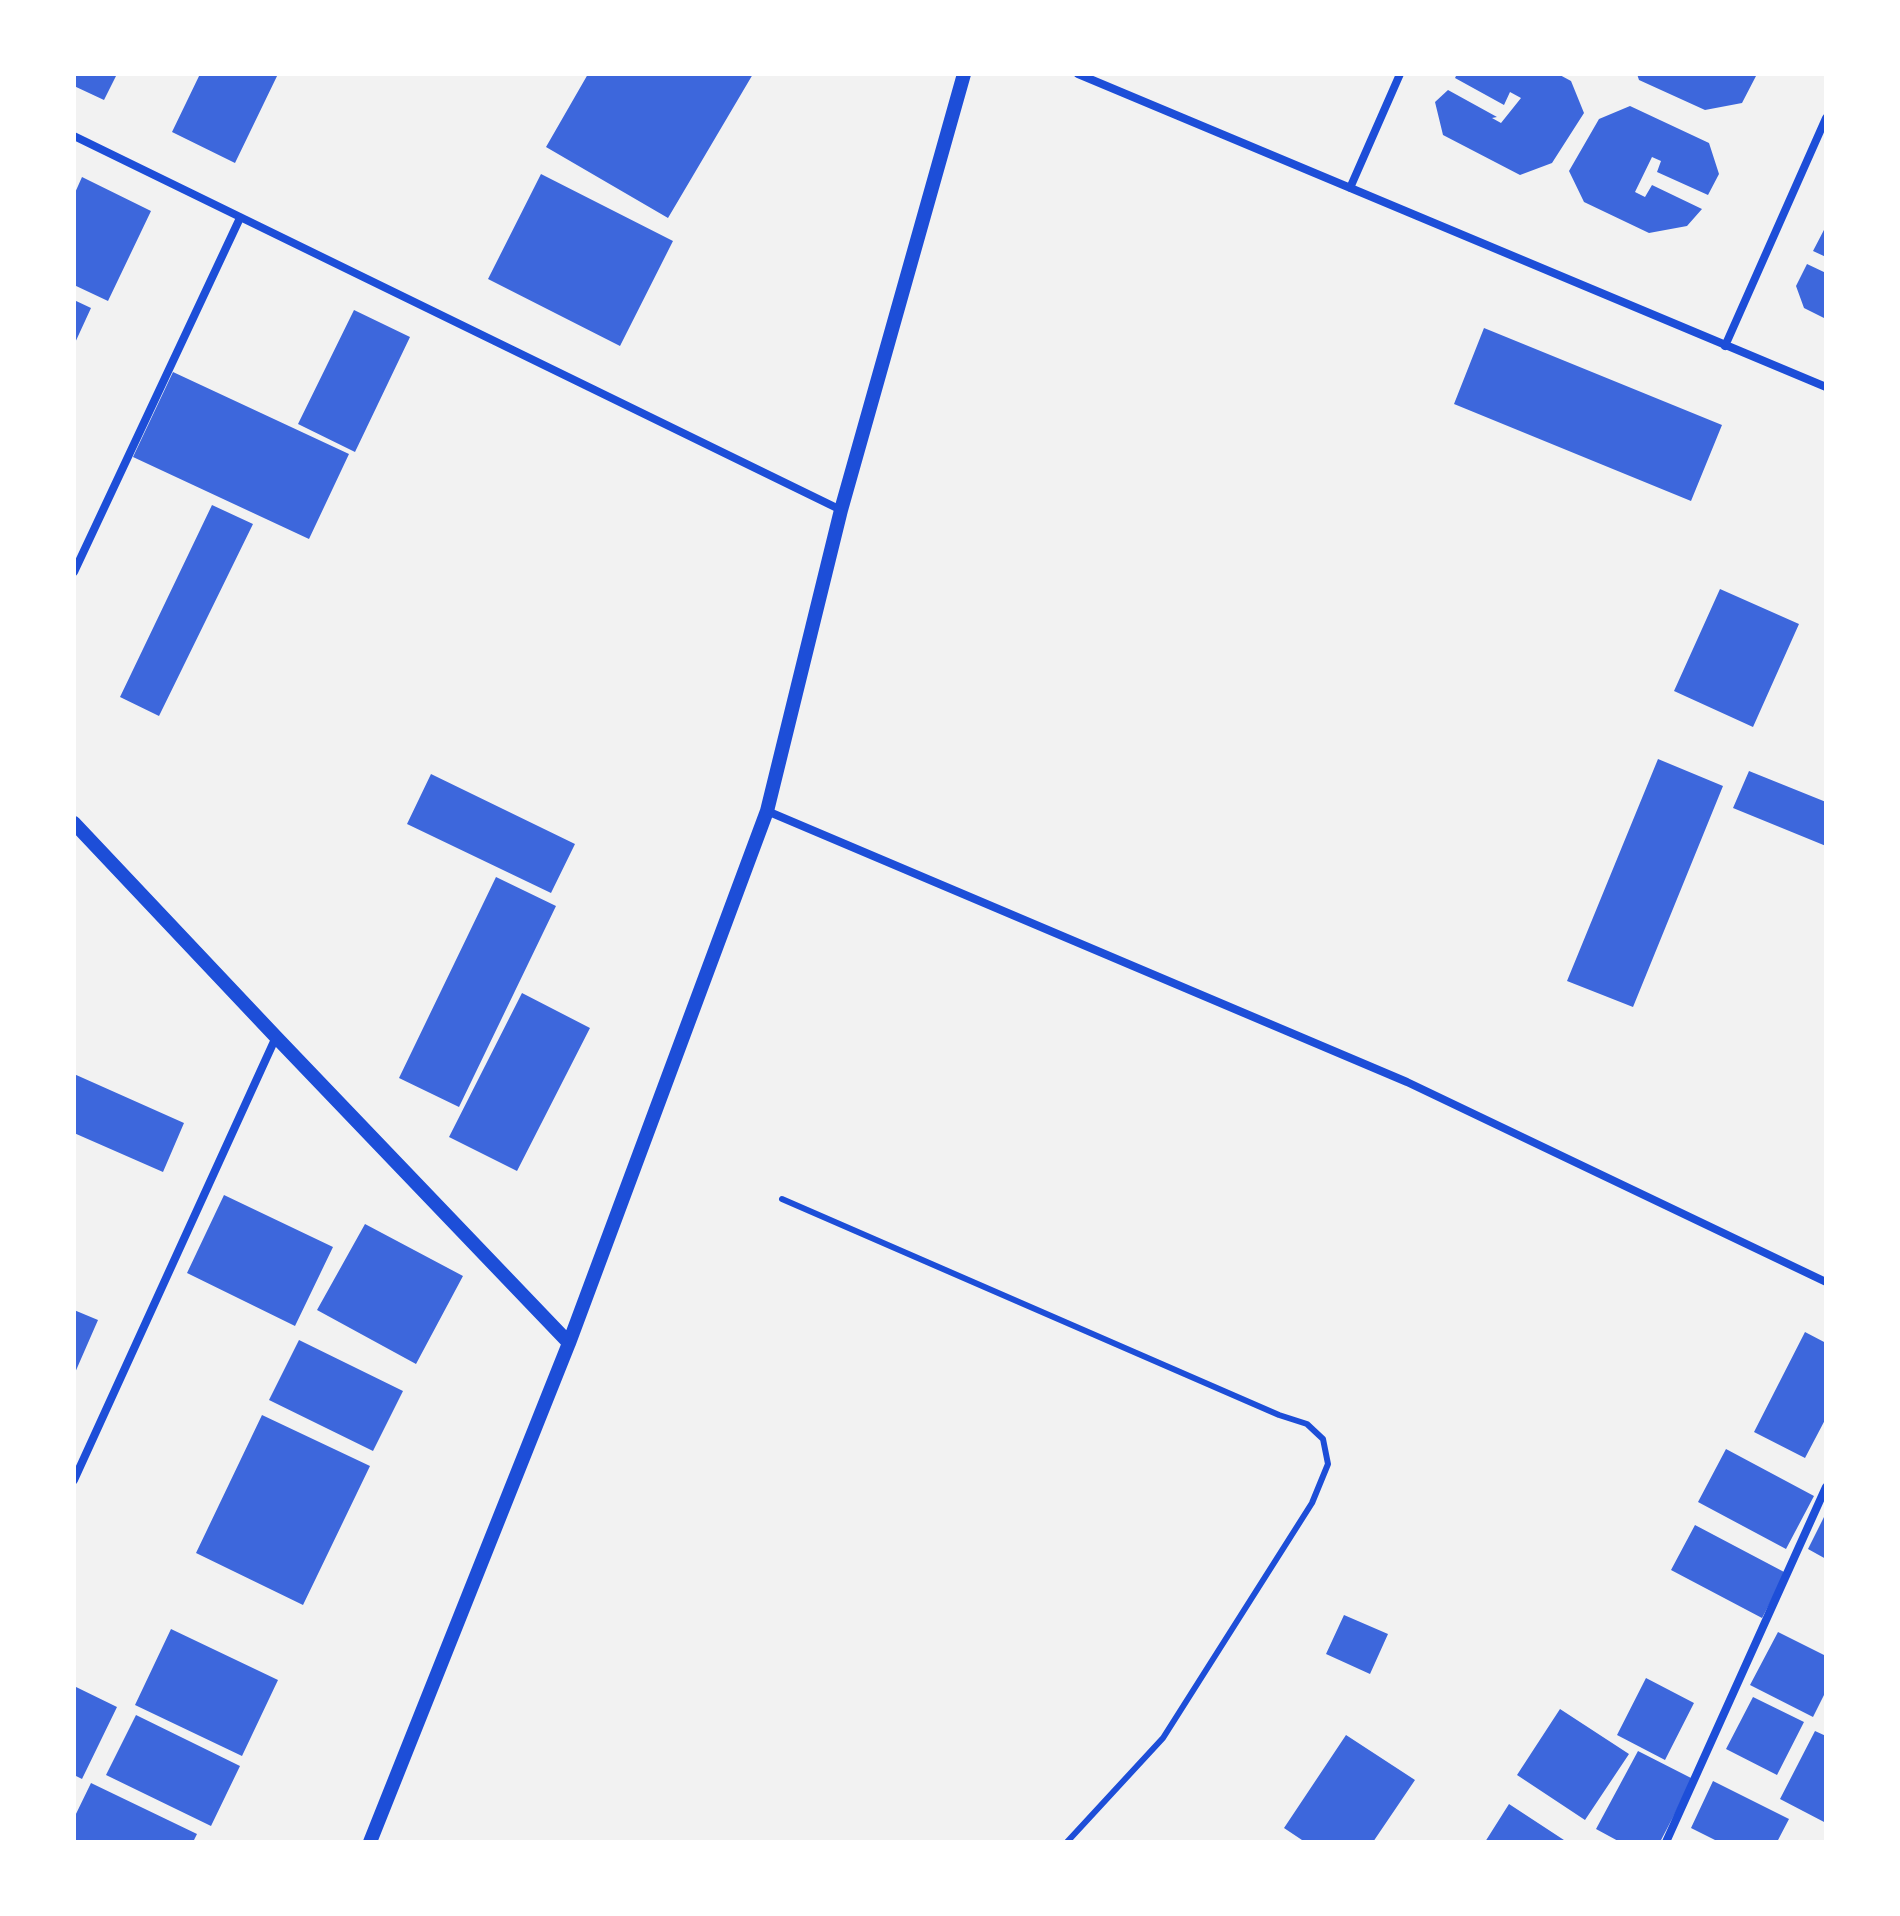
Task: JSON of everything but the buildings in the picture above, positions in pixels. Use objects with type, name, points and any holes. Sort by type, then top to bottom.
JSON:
[{"type":"street","points":[[370,1842],[569,1343],[767,811],[841,510],[964,74]]},
{"type":"street","points":[[1078,74],[1826,387]]},
{"type":"street","points":[[1350,188],[1400,74]]},
{"type":"street","points":[[1725,346],[1826,118]]},
{"type":"street","points":[[74,136],[841,510]]},
{"type":"street","points":[[74,572],[240,218]]},
{"type":"street","points":[[767,811],[1407,1082],[1826,1282]]},
{"type":"street","points":[[74,823],[569,1343]]},
{"type":"street","points":[[74,1480],[276,1037]]},
{"type":"street","points":[[1666,1842],[1826,1487]]},
{"type":"lane","points":[[782,1199],[1279,1415],[1307,1424],[1323,1439],[1328,1464],[1312,1503],[1205,1673],[1163,1738],[1067,1842]]}]
